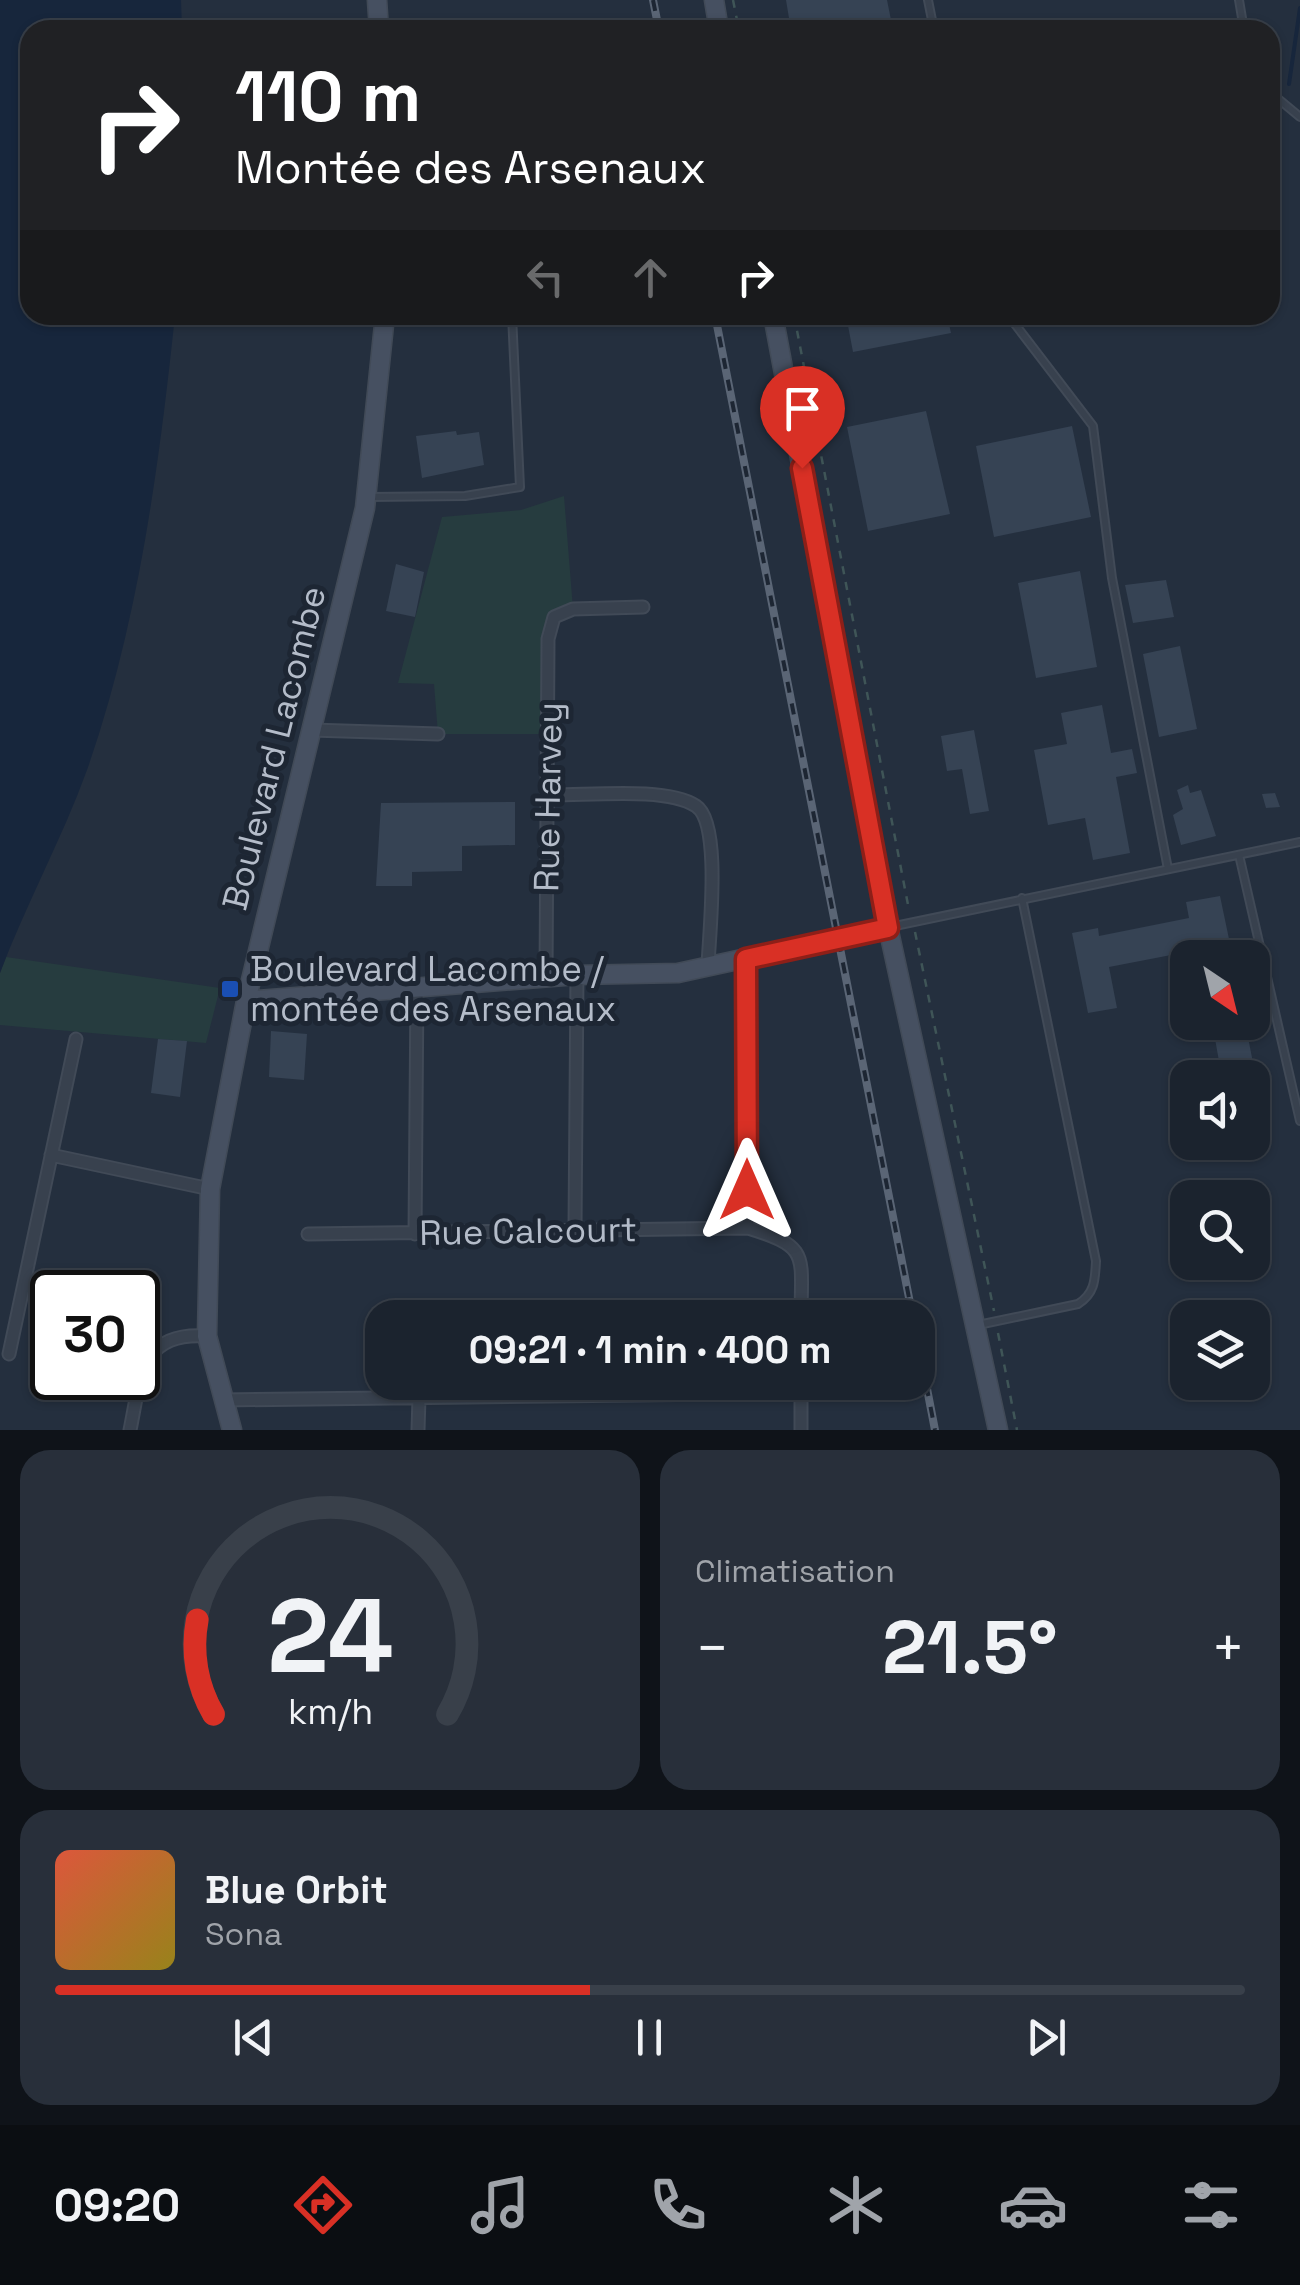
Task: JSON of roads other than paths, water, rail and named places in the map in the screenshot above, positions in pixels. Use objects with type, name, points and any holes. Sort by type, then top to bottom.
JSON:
[{"type":"street","name":"Boulevard Lacombe","points":[[232,1430],[207,1336],[210,1189],[246,1001],[366,497],[384,325]]},
{"type":"street","points":[[775,325],[888,928],[987,1323],[998,1430]]},
{"type":"street","name":"Rue Harvey","points":[[546,978],[548,639],[554,617],[574,610],[643,607]]},
{"type":"street","points":[[312,730],[438,734]]},
{"type":"street","points":[[548,795],[668,796],[694,805],[705,815],[711,840],[708,966]]},
{"type":"street","points":[[246,1001],[577,975],[678,973],[888,928]]},
{"type":"street","points":[[746,959],[748,1228],[788,1240],[796,1250],[800,1300]]},
{"type":"street","points":[[576,1230],[577,975]]},
{"type":"street","points":[[414,1234],[417,986]]},
{"type":"street","points":[[9,1354],[76,1039]]},
{"type":"street","points":[[51,1155],[210,1189]]},
{"type":"street","name":"Rue Calcourt","points":[[308,1234],[748,1228]]},
{"type":"street","points":[[130,1430],[142,1376],[155,1346],[179,1334],[207,1336]]},
{"type":"street","points":[[223,1400],[365,1399]]},
{"type":"street","points":[[418,1430],[419,1400]]},
{"type":"street","points":[[801,1400],[801,1430]]},
{"type":"lane","points":[[1280,100],[1300,117]]},
{"type":"lane","points":[[366,497],[465,496],[520,487],[512,325]]},
{"type":"lane","points":[[1016,325],[1093,426],[1112,578],[1168,869]]},
{"type":"lane","points":[[888,928],[1300,842]]},
{"type":"lane","points":[[1239,855],[1300,1121]]},
{"type":"lane","points":[[987,1323],[1078,1304],[1089,1297],[1095,1282],[1096,1260],[1022,898]]},
{"type":"water","points":[[0,0],[181,0],[182,20],[20,20],[20,325],[174,325],[144,545],[105,715],[67,821],[0,973]]},
{"type":"waterway","points":[[1289,84],[1300,8]]},
{"type":"railway","points":[[653,0],[657,20]]},
{"type":"railway","points":[[717,325],[909,1300]]},
{"type":"railway","points":[[929,1400],[935,1430]]},
{"type":"place","name":"Boulevard Lacombe / montée des Arsenaux","points":[[230,989]]}]
